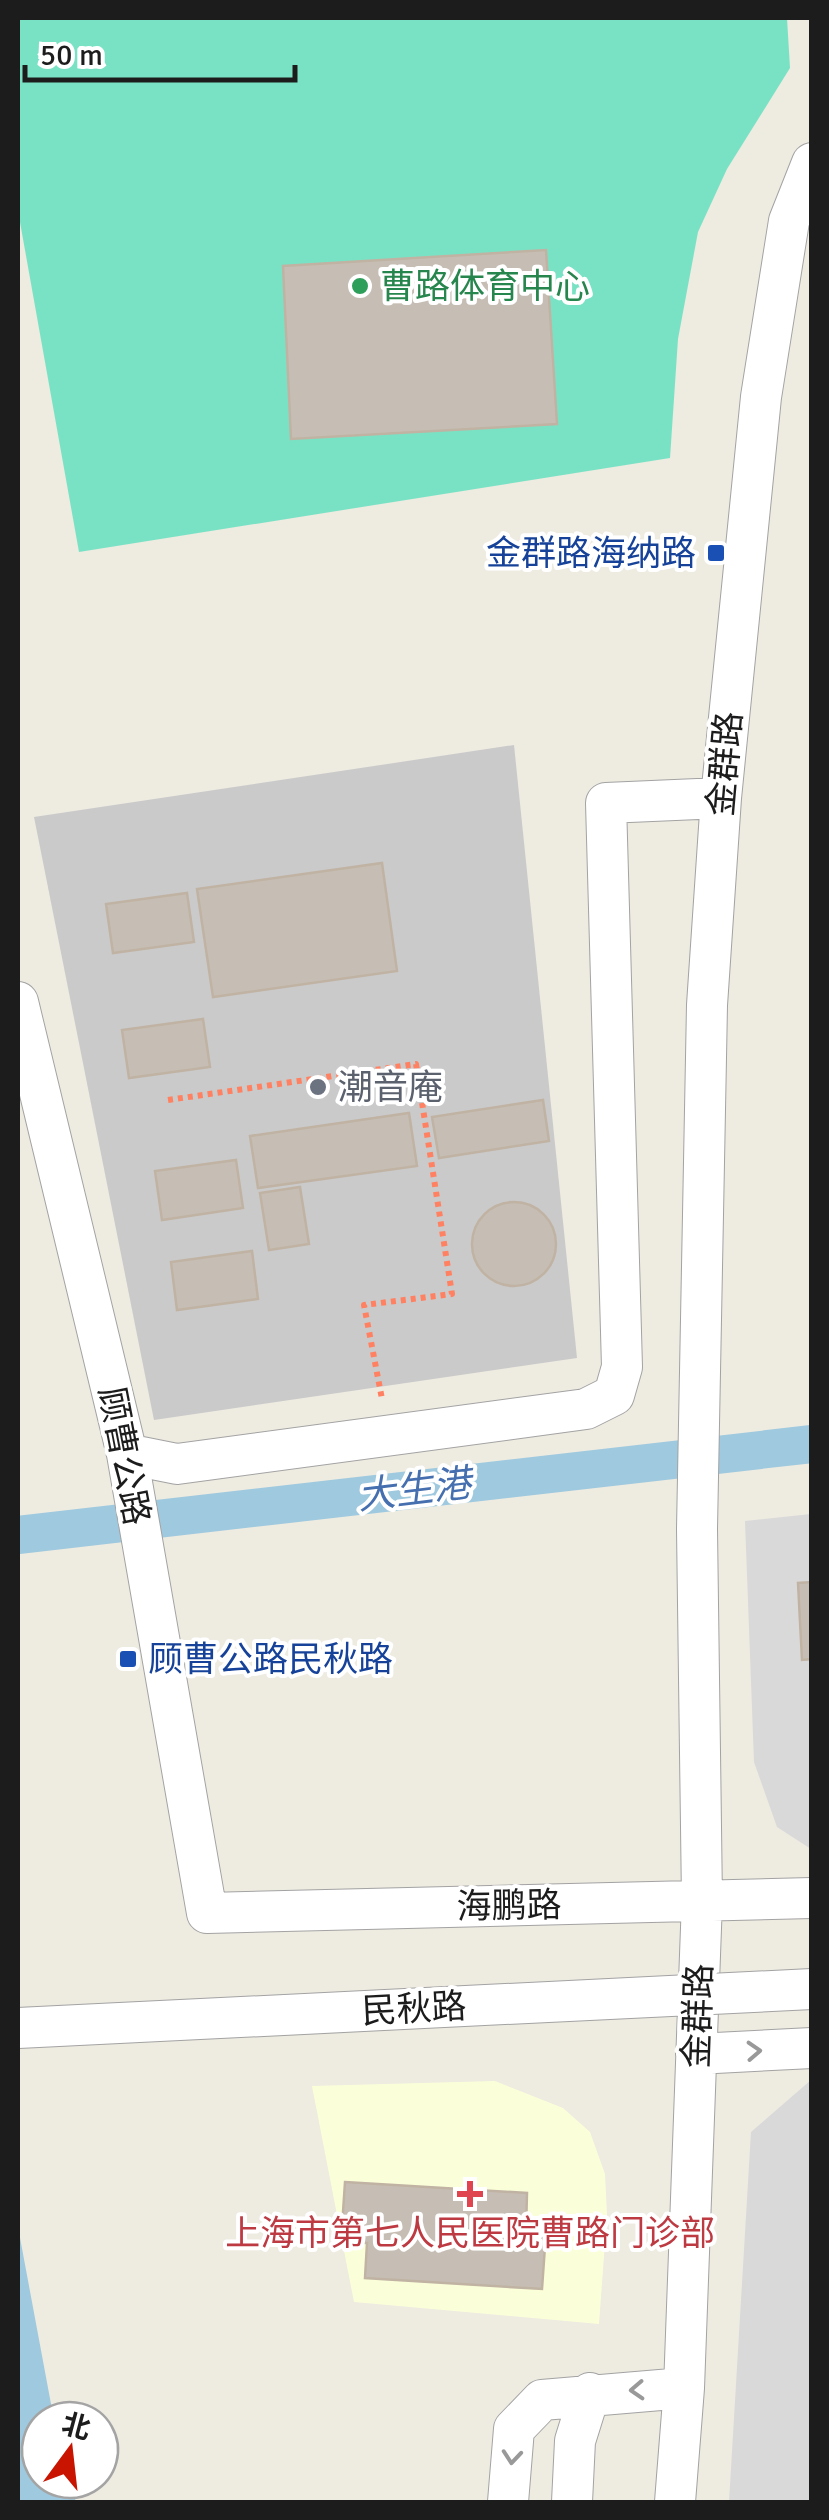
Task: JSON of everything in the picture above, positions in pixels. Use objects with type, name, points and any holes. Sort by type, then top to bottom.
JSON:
[{"type":"street","name":"金群路","points":[[675,2502],[684,2388],[702,1901],[697,1529],[707,1005],[721,798],[761,397],[790,221],[812,163]]},
{"type":"street","points":[[128,1466],[177,1464],[586,1409],[614,1395],[622,1367],[606,803],[721,798]]},
{"type":"street","name":"顾曹公路","points":[[18,1002],[128,1466],[207,1914]]},
{"type":"street","name":"海鹏路","points":[[207,1914],[812,1898]]},
{"type":"street","name":"民秋路","points":[[18,2028],[812,1989]]},
{"type":"street","points":[[696,2054],[812,2048]]},
{"type":"street","points":[[508,2502],[514,2429],[542,2400],[684,2388]]},
{"type":"street","points":[[572,2502],[575,2441],[590,2393]]},
{"type":"path","points":[[168,1100],[416,1064],[452,1294],[364,1306],[388,1435]]},
{"type":"shaded area","name":"潮音庵","points":[[514,745],[577,1358],[154,1420],[34,817]]},
{"type":"shaded area","points":[[811,1514],[811,1849],[777,1827],[754,1762],[745,1521]]},
{"type":"shaded area","points":[[811,2080],[811,2502],[729,2502],[751,2132]]},
{"type":"shaded area","name":"上海市第七人民医院曹路门诊部","points":[[495,2081],[563,2108],[590,2132],[605,2174],[607,2215],[599,2324],[354,2302],[312,2086]]},
{"type":"green space","name":"曹路体育中心","points":[[18,18],[787,18],[790,68],[727,169],[698,232],[678,339],[670,458],[79,552],[18,211]]},
{"type":"water","points":[[18,2227],[50,2400],[20,2400],[20,2500],[76,2502],[18,2502]]},
{"type":"building","points":[[546,250],[557,424],[291,439],[283,266]]},
{"type":"building","points":[[382,863],[397,971],[213,997],[197,889]]},
{"type":"building","points":[[187,893],[194,942],[113,953],[106,904]]},
{"type":"building","points":[[203,1019],[210,1067],[129,1078],[122,1030]]},
{"type":"building","points":[[543,1100],[549,1141],[439,1158],[432,1117]]},
{"type":"building","points":[[409,1113],[417,1166],[258,1188],[250,1136]]},
{"type":"building","points":[[236,1160],[243,1208],[162,1220],[155,1171]]},
{"type":"building","points":[[300,1187],[309,1244],[269,1250],[260,1193]]},
{"type":"building","points":[[514,1202],[537,1209],[549,1221],[556,1244],[549,1267],[537,1279],[514,1286],[491,1279],[479,1267],[472,1244],[479,1221],[491,1209]]},
{"type":"building","points":[[252,1251],[258,1299],[177,1310],[171,1262]]},
{"type":"building","points":[[812,1582],[812,1659],[802,1660],[798,1583]]},
{"type":"building","points":[[345,2182],[527,2193],[526,2231],[546,2232],[542,2289],[365,2278],[367,2243],[341,2242]]},
{"type":"waterway","name":"大生港","points":[[18,1535],[812,1444]]},
{"type":"place","name":"曹路体育中心","points":[[360,286]]},
{"type":"place","name":"金群路海纳路","points":[[716,553]]},
{"type":"place","name":"潮音庵","points":[[318,1087]]},
{"type":"place","name":"顾曹公路民秋路","points":[[128,1659]]},
{"type":"place","name":"上海市第七人民医院曹路门诊部","points":[[470,2194]]}]
